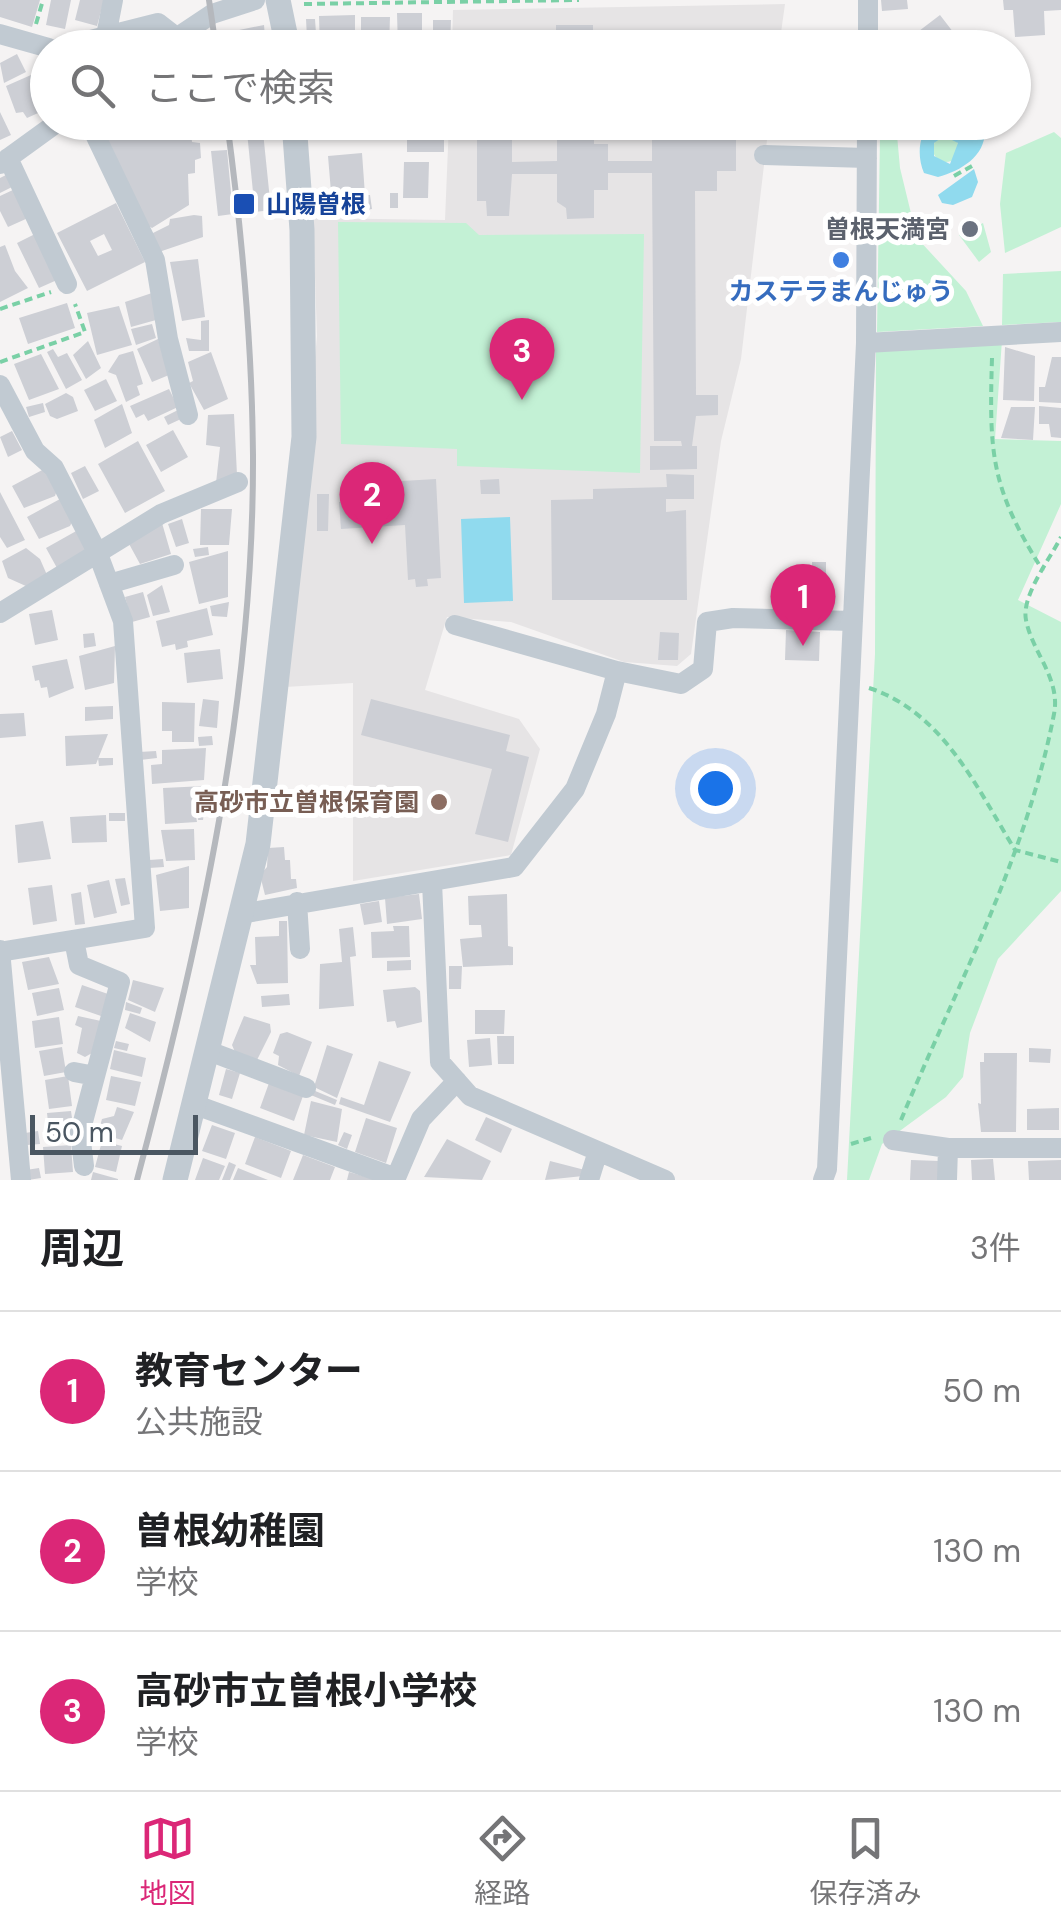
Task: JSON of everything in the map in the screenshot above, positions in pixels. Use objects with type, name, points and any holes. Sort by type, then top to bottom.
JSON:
[{"type":"street","points":[[107,30],[113,0]]},
{"type":"street","points":[[187,30],[212,14],[256,0]]},
{"type":"street","points":[[868,0],[868,30]]},
{"type":"street","points":[[289,30],[290,2]]},
{"type":"street","points":[[132,30],[158,24],[162,30]]},
{"type":"street","points":[[0,34],[30,43]]},
{"type":"street","points":[[33,140],[4,161],[67,284]]},
{"type":"street","points":[[97,140],[155,260],[168,339],[188,415]]},
{"type":"street","points":[[175,1180],[258,844],[304,437],[302,230],[295,140]]},
{"type":"street","points":[[823,1180],[828,1151],[866,342],[867,140]]},
{"type":"street","points":[[764,155],[867,158]]},
{"type":"street","points":[[866,342],[1061,332]]},
{"type":"street","points":[[2,396],[35,451],[54,468],[98,554],[122,622],[145,928],[0,951],[21,1180]]},
{"type":"street","points":[[0,613],[161,514],[238,482]]},
{"type":"street","points":[[109,584],[174,565]]},
{"type":"street","points":[[456,625],[617,671],[680,684],[703,669],[707,622],[733,618],[853,622]]},
{"type":"street","points":[[240,914],[514,867],[574,789],[606,714],[617,671]]},
{"type":"street","points":[[432,882],[440,1062],[470,1096],[665,1180]]},
{"type":"street","points":[[297,902],[300,949]]},
{"type":"street","points":[[74,940],[79,965],[120,982],[80,1133],[84,1166]]},
{"type":"street","points":[[206,1050],[306,1088]]},
{"type":"street","points":[[74,1072],[96,1076]]},
{"type":"street","points":[[193,1104],[396,1179],[420,1120],[457,1081]]},
{"type":"street","points":[[893,1140],[948,1148],[1061,1148]]},
{"type":"street","points":[[947,1180],[948,1148]]},
{"type":"street","points":[[588,1180],[598,1151]]},
{"type":"path","points":[[290,2],[579,0]]},
{"type":"path","points":[[954,176],[972,166]]},
{"type":"path","points":[[0,309],[36,300],[67,284],[85,332],[0,362]]},
{"type":"path","points":[[993,336],[991,406],[997,479],[1010,518],[1044,571]]},
{"type":"path","points":[[828,1151],[870,1138],[893,1140],[1015,850],[1056,710],[1048,670],[1025,619],[1028,600],[1061,537]]},
{"type":"path","points":[[850,682],[894,696],[934,728],[961,762],[1015,850],[1061,862]]},
{"type":"shaded area","points":[[785,4],[781,30],[452,30],[453,10]]},
{"type":"shaded area","points":[[448,140],[767,140],[741,359],[721,441],[691,654],[677,666],[624,662],[511,622],[447,617],[425,690],[519,719],[540,749],[511,855],[353,881],[353,683],[285,687],[317,336],[313,218],[445,220]]},
{"type":"green space","points":[[1054,132],[1061,138],[1061,227],[1005,253],[1000,204],[1006,153]]},
{"type":"green space","points":[[880,140],[897,140],[917,238],[966,291],[983,326],[877,332]]},
{"type":"green space","points":[[937,140],[955,140],[958,154],[951,161],[941,161],[934,154]]},
{"type":"green space","points":[[338,222],[466,223],[479,235],[644,234],[640,473],[457,466],[457,449],[341,444]]},
{"type":"green space","points":[[983,223],[991,252],[979,262],[959,235]]},
{"type":"green space","points":[[1061,271],[1061,322],[1002,325],[1003,274]]},
{"type":"green space","points":[[1002,340],[995,439],[1061,441],[1061,504],[1018,600],[1061,622],[1061,891],[998,959],[970,1033],[963,1077],[946,1097],[882,1144],[869,1180],[847,1180],[875,654],[876,350]]},
{"type":"water","points":[[921,140],[938,140],[934,143],[934,156],[950,164],[958,143],[952,140],[984,140],[966,165],[938,177],[924,173]]},
{"type":"water","points":[[974,169],[978,182],[972,197],[953,205],[942,203],[938,195]]},
{"type":"water","points":[[510,517],[513,601],[464,603],[461,519]]},
{"type":"building","points":[[0,0],[40,0],[32,27],[0,17]]},
{"type":"building","points":[[51,0],[71,0],[65,29],[46,25]]},
{"type":"building","points":[[80,0],[104,0],[97,26],[75,20]]},
{"type":"building","points":[[881,0],[907,0],[908,9],[882,11]]},
{"type":"building","points":[[1003,0],[1061,0],[1061,10],[1044,11],[1045,35],[1031,36],[1031,30],[1014,30],[1013,10],[1004,10]]},
{"type":"building","points":[[397,13],[422,13],[422,30],[397,30]]},
{"type":"building","points":[[355,15],[355,30],[319,30],[319,16]]},
{"type":"building","points":[[940,15],[952,30],[920,30]]},
{"type":"building","points":[[361,17],[390,17],[390,30],[361,30]]},
{"type":"building","points":[[306,19],[315,19],[316,30],[307,30]]},
{"type":"building","points":[[433,20],[451,20],[451,30],[433,30]]},
{"type":"building","points":[[264,25],[264,30],[239,30]]},
{"type":"building","points":[[556,25],[593,25],[593,30],[556,30]]},
{"type":"building","points":[[17,54],[26,72],[4,83],[0,63]]},
{"type":"building","points":[[30,75],[30,117],[16,113],[6,86]]},
{"type":"building","points":[[0,112],[11,135],[0,140]]},
{"type":"building","points":[[105,140],[200,143],[201,158],[195,160],[195,173],[188,174],[189,205],[152,228],[144,223]]},
{"type":"building","points":[[248,140],[264,140],[271,210],[255,212]]},
{"type":"building","points":[[407,140],[444,140],[444,152],[407,152]]},
{"type":"building","points":[[477,140],[512,140],[512,162],[557,161],[557,140],[608,144],[608,161],[652,161],[652,140],[736,140],[736,171],[717,171],[717,191],[695,191],[696,395],[718,395],[718,415],[696,416],[692,446],[697,446],[697,469],[650,470],[650,446],[682,446],[681,441],[654,441],[652,173],[608,173],[608,190],[594,190],[594,218],[567,219],[566,208],[557,202],[557,174],[512,174],[509,216],[487,216],[486,201],[477,201]]},
{"type":"building","points":[[227,150],[233,214],[218,216],[211,151]]},
{"type":"building","points":[[362,153],[365,195],[370,195],[372,209],[333,216],[328,156]]},
{"type":"building","points":[[404,162],[429,162],[428,198],[403,198]]},
{"type":"building","points":[[8,174],[14,186],[0,193],[0,178]]},
{"type":"building","points":[[15,189],[28,218],[8,227],[0,211],[0,196]]},
{"type":"building","points":[[390,193],[398,193],[398,208],[390,208]]},
{"type":"building","points":[[116,203],[145,262],[87,291],[57,233]],"holes":[[[104,234],[112,250],[98,256],[90,241]]]},
{"type":"building","points":[[202,216],[203,237],[159,252],[151,234],[169,225],[170,219]]},
{"type":"building","points":[[35,234],[57,280],[39,288],[17,243]]},
{"type":"building","points":[[5,245],[15,271],[28,288],[0,302],[0,247]]},
{"type":"building","points":[[198,259],[205,317],[182,321],[170,262]]},
{"type":"building","points":[[152,293],[156,320],[131,327],[125,302]]},
{"type":"building","points":[[67,303],[75,328],[28,344],[19,318]]},
{"type":"building","points":[[119,306],[132,345],[97,355],[87,313]]},
{"type":"building","points":[[209,320],[209,351],[189,351],[186,338],[201,340],[201,321]]},
{"type":"building","points":[[152,324],[156,338],[136,345],[131,329]]},
{"type":"building","points":[[158,339],[169,375],[152,382],[137,349]]},
{"type":"building","points":[[88,341],[101,368],[86,379],[73,355]]},
{"type":"building","points":[[1005,347],[1035,356],[1034,401],[1003,400]]},
{"type":"building","points":[[53,349],[58,357],[67,353],[82,380],[66,389],[47,352]]},
{"type":"building","points":[[133,351],[143,384],[137,386],[140,395],[126,402],[116,375],[108,372],[119,355]]},
{"type":"building","points":[[211,352],[228,399],[204,410],[189,383],[193,381],[188,362]]},
{"type":"building","points":[[41,354],[59,389],[29,400],[14,364]]},
{"type":"building","points":[[1052,357],[1061,357],[1061,403],[1039,402],[1039,387],[1045,387]]},
{"type":"building","points":[[106,379],[117,401],[95,411],[84,390]]},
{"type":"building","points":[[169,389],[178,407],[148,421],[144,414],[136,418],[130,406]]},
{"type":"building","points":[[66,393],[73,397],[78,411],[57,419],[50,416],[45,404]]},
{"type":"building","points":[[43,403],[45,412],[29,417],[26,407]]},
{"type":"building","points":[[122,404],[132,433],[105,448],[94,420]]},
{"type":"building","points":[[1039,406],[1061,408],[1061,438],[1051,437],[1049,424],[1039,424]]},
{"type":"building","points":[[1011,407],[1035,407],[1033,440],[1001,438]]},
{"type":"building","points":[[178,410],[181,419],[168,425],[164,417]]},
{"type":"building","points":[[234,414],[237,475],[216,483],[220,447],[206,445],[208,415]]},
{"type":"building","points":[[173,430],[188,457],[161,472],[146,445]]},
{"type":"building","points":[[12,431],[22,450],[8,457],[0,437]]},
{"type":"building","points":[[138,441],[165,491],[125,513],[98,464]]},
{"type":"building","points":[[85,466],[99,491],[83,499],[71,473]]},
{"type":"building","points":[[46,468],[57,490],[55,496],[24,508],[12,486]]},
{"type":"building","points":[[666,474],[694,475],[694,499],[666,499],[666,512],[686,510],[687,600],[552,600],[551,500],[593,499],[593,489],[667,487]]},
{"type":"building","points":[[436,479],[441,578],[427,579],[428,586],[416,587],[415,579],[408,580],[405,525],[341,529],[339,502],[348,501],[348,491],[403,488],[402,481]]},
{"type":"building","points":[[499,479],[500,494],[481,494],[480,480]]},
{"type":"building","points":[[0,492],[25,540],[7,548],[0,537]]},
{"type":"building","points":[[317,494],[329,494],[328,531],[317,531]]},
{"type":"building","points":[[60,499],[73,520],[70,526],[39,539],[27,517]]},
{"type":"building","points":[[201,509],[232,509],[229,545],[200,545]]},
{"type":"building","points":[[182,519],[189,543],[176,547],[168,524]]},
{"type":"building","points":[[162,523],[171,554],[140,564],[128,542]]},
{"type":"building","points":[[78,530],[88,551],[57,568],[46,548]]},
{"type":"building","points":[[208,547],[209,555],[195,557],[193,549]]},
{"type":"building","points":[[26,548],[40,559],[47,575],[28,587],[8,578],[2,561]]},
{"type":"building","points":[[228,551],[228,597],[199,604],[189,562]]},
{"type":"building","points":[[812,562],[826,562],[826,591],[813,592]]},
{"type":"building","points":[[162,585],[170,612],[153,616],[147,595]]},
{"type":"building","points":[[143,592],[150,617],[132,622],[125,597]]},
{"type":"building","points":[[229,602],[227,617],[212,616],[210,606]]},
{"type":"building","points":[[207,608],[213,635],[187,641],[188,647],[176,650],[175,644],[162,647],[156,621]]},
{"type":"building","points":[[52,610],[58,640],[35,645],[29,614]]},
{"type":"building","points":[[786,630],[820,632],[819,661],[785,660]]},
{"type":"building","points":[[660,632],[679,633],[678,660],[658,660]]},
{"type":"building","points":[[94,633],[96,646],[84,648],[83,634]]},
{"type":"building","points":[[115,646],[114,683],[85,690],[79,656]]},
{"type":"building","points":[[220,649],[223,679],[187,683],[184,653]]},
{"type":"building","points":[[67,659],[74,688],[49,698],[47,687],[41,688],[39,680],[35,681],[32,666]]},
{"type":"building","points":[[203,699],[219,701],[217,728],[199,726]]},
{"type":"building","points":[[371,699],[510,735],[506,751],[529,757],[508,842],[475,834],[492,769],[361,735]]},
{"type":"building","points":[[162,702],[195,703],[194,742],[172,742],[172,731],[162,731]]},
{"type":"building","points":[[113,706],[113,719],[85,721],[85,707]]},
{"type":"building","points":[[24,713],[26,736],[0,738],[0,714]]},
{"type":"building","points":[[108,734],[96,764],[66,766],[65,736]]},
{"type":"building","points":[[212,736],[213,745],[199,746],[198,737]]},
{"type":"building","points":[[206,748],[204,780],[152,784],[151,765],[162,764],[162,750]]},
{"type":"building","points":[[156,751],[157,758],[140,760],[139,752]]},
{"type":"building","points":[[98,758],[113,758],[113,765],[99,766]]},
{"type":"building","points":[[205,786],[191,790],[197,822],[165,824],[163,788]]},
{"type":"building","points":[[201,799],[206,799],[203,820],[198,820]]},
{"type":"building","points":[[109,813],[125,813],[125,821],[109,821]]},
{"type":"building","points":[[106,815],[107,842],[72,843],[70,817]]},
{"type":"building","points":[[43,821],[51,859],[18,863],[15,825]]},
{"type":"building","points":[[194,829],[195,860],[166,861],[161,830]]},
{"type":"building","points":[[284,847],[297,888],[265,895],[260,875],[267,867],[268,848]]},
{"type":"building","points":[[163,859],[164,867],[149,868],[149,860]]},
{"type":"building","points":[[189,866],[189,908],[160,911],[156,875]]},
{"type":"building","points":[[125,878],[130,904],[121,906],[115,879]]},
{"type":"building","points":[[109,880],[117,913],[94,918],[87,885]]},
{"type":"building","points":[[52,885],[57,921],[33,925],[28,888]]},
{"type":"building","points":[[81,892],[85,924],[75,925],[71,894]]},
{"type":"building","points":[[419,894],[422,919],[387,924],[385,898]]},
{"type":"building","points":[[507,894],[508,946],[513,947],[513,965],[463,967],[460,939],[482,937],[481,925],[469,925],[468,896]]},
{"type":"building","points":[[379,901],[382,922],[364,925],[360,904]]},
{"type":"building","points":[[279,921],[287,921],[288,983],[257,984],[250,965],[256,965],[255,937],[279,936]]},
{"type":"building","points":[[393,926],[409,926],[410,957],[372,958],[371,932],[394,931]]},
{"type":"building","points":[[353,927],[356,956],[350,957],[354,1006],[319,1009],[320,964],[342,962],[339,929]]},
{"type":"building","points":[[49,957],[59,984],[28,990],[22,962]]},
{"type":"building","points":[[411,960],[411,970],[387,971],[387,961]]},
{"type":"building","points":[[449,966],[462,966],[461,989],[449,989]]},
{"type":"building","points":[[133,980],[164,988],[155,1012],[128,1000]]},
{"type":"building","points":[[82,985],[108,994],[101,1016],[75,1007]]},
{"type":"building","points":[[415,987],[420,991],[422,1022],[397,1028],[395,1021],[387,1022],[383,990]]},
{"type":"building","points":[[59,988],[64,1010],[37,1016],[32,993]]},
{"type":"building","points":[[289,994],[290,1005],[262,1007],[261,996]]},
{"type":"building","points":[[126,1002],[142,1008],[140,1014],[125,1010]]},
{"type":"building","points":[[475,1010],[505,1010],[504,1034],[475,1034]]},
{"type":"building","points":[[130,1013],[156,1022],[150,1042],[125,1028]]},
{"type":"building","points":[[78,1016],[101,1021],[92,1053],[85,1057],[77,1053],[82,1028],[75,1025]]},
{"type":"building","points":[[244,1016],[270,1024],[271,1032],[257,1060],[235,1052],[232,1045]]},
{"type":"building","points":[[59,1017],[63,1044],[35,1048],[32,1021]]},
{"type":"building","points":[[287,1032],[312,1042],[299,1076],[278,1065],[279,1056],[273,1053],[280,1034]]},
{"type":"building","points":[[497,1036],[514,1036],[514,1064],[498,1064]]},
{"type":"building","points":[[490,1038],[492,1065],[469,1067],[467,1040]]},
{"type":"building","points":[[116,1041],[129,1044],[127,1051],[114,1048]]},
{"type":"building","points":[[327,1045],[353,1054],[337,1098],[314,1087]]},
{"type":"building","points":[[62,1047],[66,1072],[44,1076],[39,1051]]},
{"type":"building","points":[[1029,1048],[1051,1049],[1050,1063],[1029,1062]]},
{"type":"building","points":[[114,1050],[146,1058],[142,1077],[110,1069]]},
{"type":"building","points":[[984,1053],[1017,1053],[1016,1132],[981,1132],[978,1103],[981,1104],[980,1062],[984,1062]]},
{"type":"building","points":[[379,1061],[411,1072],[390,1122],[339,1104],[341,1097],[364,1105]]},
{"type":"building","points":[[226,1069],[240,1073],[232,1099],[219,1095]]},
{"type":"building","points":[[68,1076],[72,1106],[49,1109],[45,1080]]},
{"type":"building","points":[[111,1076],[141,1082],[135,1106],[106,1100]]},
{"type":"building","points":[[269,1083],[303,1096],[294,1121],[260,1108]]},
{"type":"building","points":[[308,1088],[337,1100],[335,1105],[306,1093]]},
{"type":"building","points":[[311,1101],[342,1109],[337,1142],[304,1135]]},
{"type":"building","points":[[117,1107],[134,1112],[122,1140],[98,1133],[102,1119],[114,1116]]},
{"type":"building","points":[[1059,1108],[1059,1130],[1027,1130],[1027,1109]]},
{"type":"building","points":[[71,1111],[75,1139],[50,1141],[47,1113]]},
{"type":"building","points":[[486,1117],[512,1129],[501,1153],[475,1140]]},
{"type":"building","points":[[366,1118],[397,1128],[386,1163],[355,1152]]},
{"type":"building","points":[[212,1125],[235,1133],[226,1159],[202,1151]]},
{"type":"building","points":[[38,1131],[40,1144],[27,1145],[25,1133]]},
{"type":"building","points":[[344,1132],[352,1135],[347,1149],[338,1145]]},
{"type":"building","points":[[255,1137],[291,1151],[281,1178],[245,1164]]},
{"type":"building","points":[[447,1139],[491,1161],[482,1180],[424,1177]]},
{"type":"building","points":[[102,1141],[122,1146],[116,1172],[95,1167]]},
{"type":"building","points":[[71,1145],[73,1172],[45,1174],[43,1147]]},
{"type":"building","points":[[303,1155],[335,1167],[330,1180],[293,1180]]},
{"type":"building","points":[[203,1158],[225,1166],[219,1180],[195,1180]]},
{"type":"building","points":[[993,1159],[995,1180],[972,1180],[971,1160]]},
{"type":"building","points":[[911,1160],[940,1161],[939,1180],[910,1180]]},
{"type":"building","points":[[1061,1160],[1061,1180],[1029,1180],[1028,1161]]},
{"type":"building","points":[[550,1161],[585,1170],[583,1176],[545,1180]]},
{"type":"building","points":[[229,1162],[236,1165],[230,1180],[222,1180]]},
{"type":"building","points":[[39,1168],[41,1178],[28,1180],[26,1170]]},
{"type":"building","points":[[238,1168],[268,1180],[233,1180]]},
{"type":"building","points":[[93,1172],[118,1179],[118,1180],[91,1180]]},
{"type":"building","points":[[349,1172],[374,1179],[374,1180],[347,1180]]},
{"type":"railway","points":[[209,0],[213,30]]},
{"type":"railway","points":[[137,1180],[202,911],[219,821],[244,638],[251,547],[252,413],[245,288],[229,140]]},
{"type":"place","name":"山陽曽根","points":[[244,204]]},
{"type":"place","name":"曽根天満宮","points":[[970,229]]},
{"type":"place","name":"カステラまんじゅう","points":[[841,260]]},
{"type":"place","name":"高砂市立曽根小学校","points":[[522,400]]},
{"type":"place","name":"曽根幼稚園","points":[[372,544]]},
{"type":"place","name":"教育センター","points":[[803,646]]},
{"type":"place","name":"高砂市立曽根保育園","points":[[439,802]]}]
